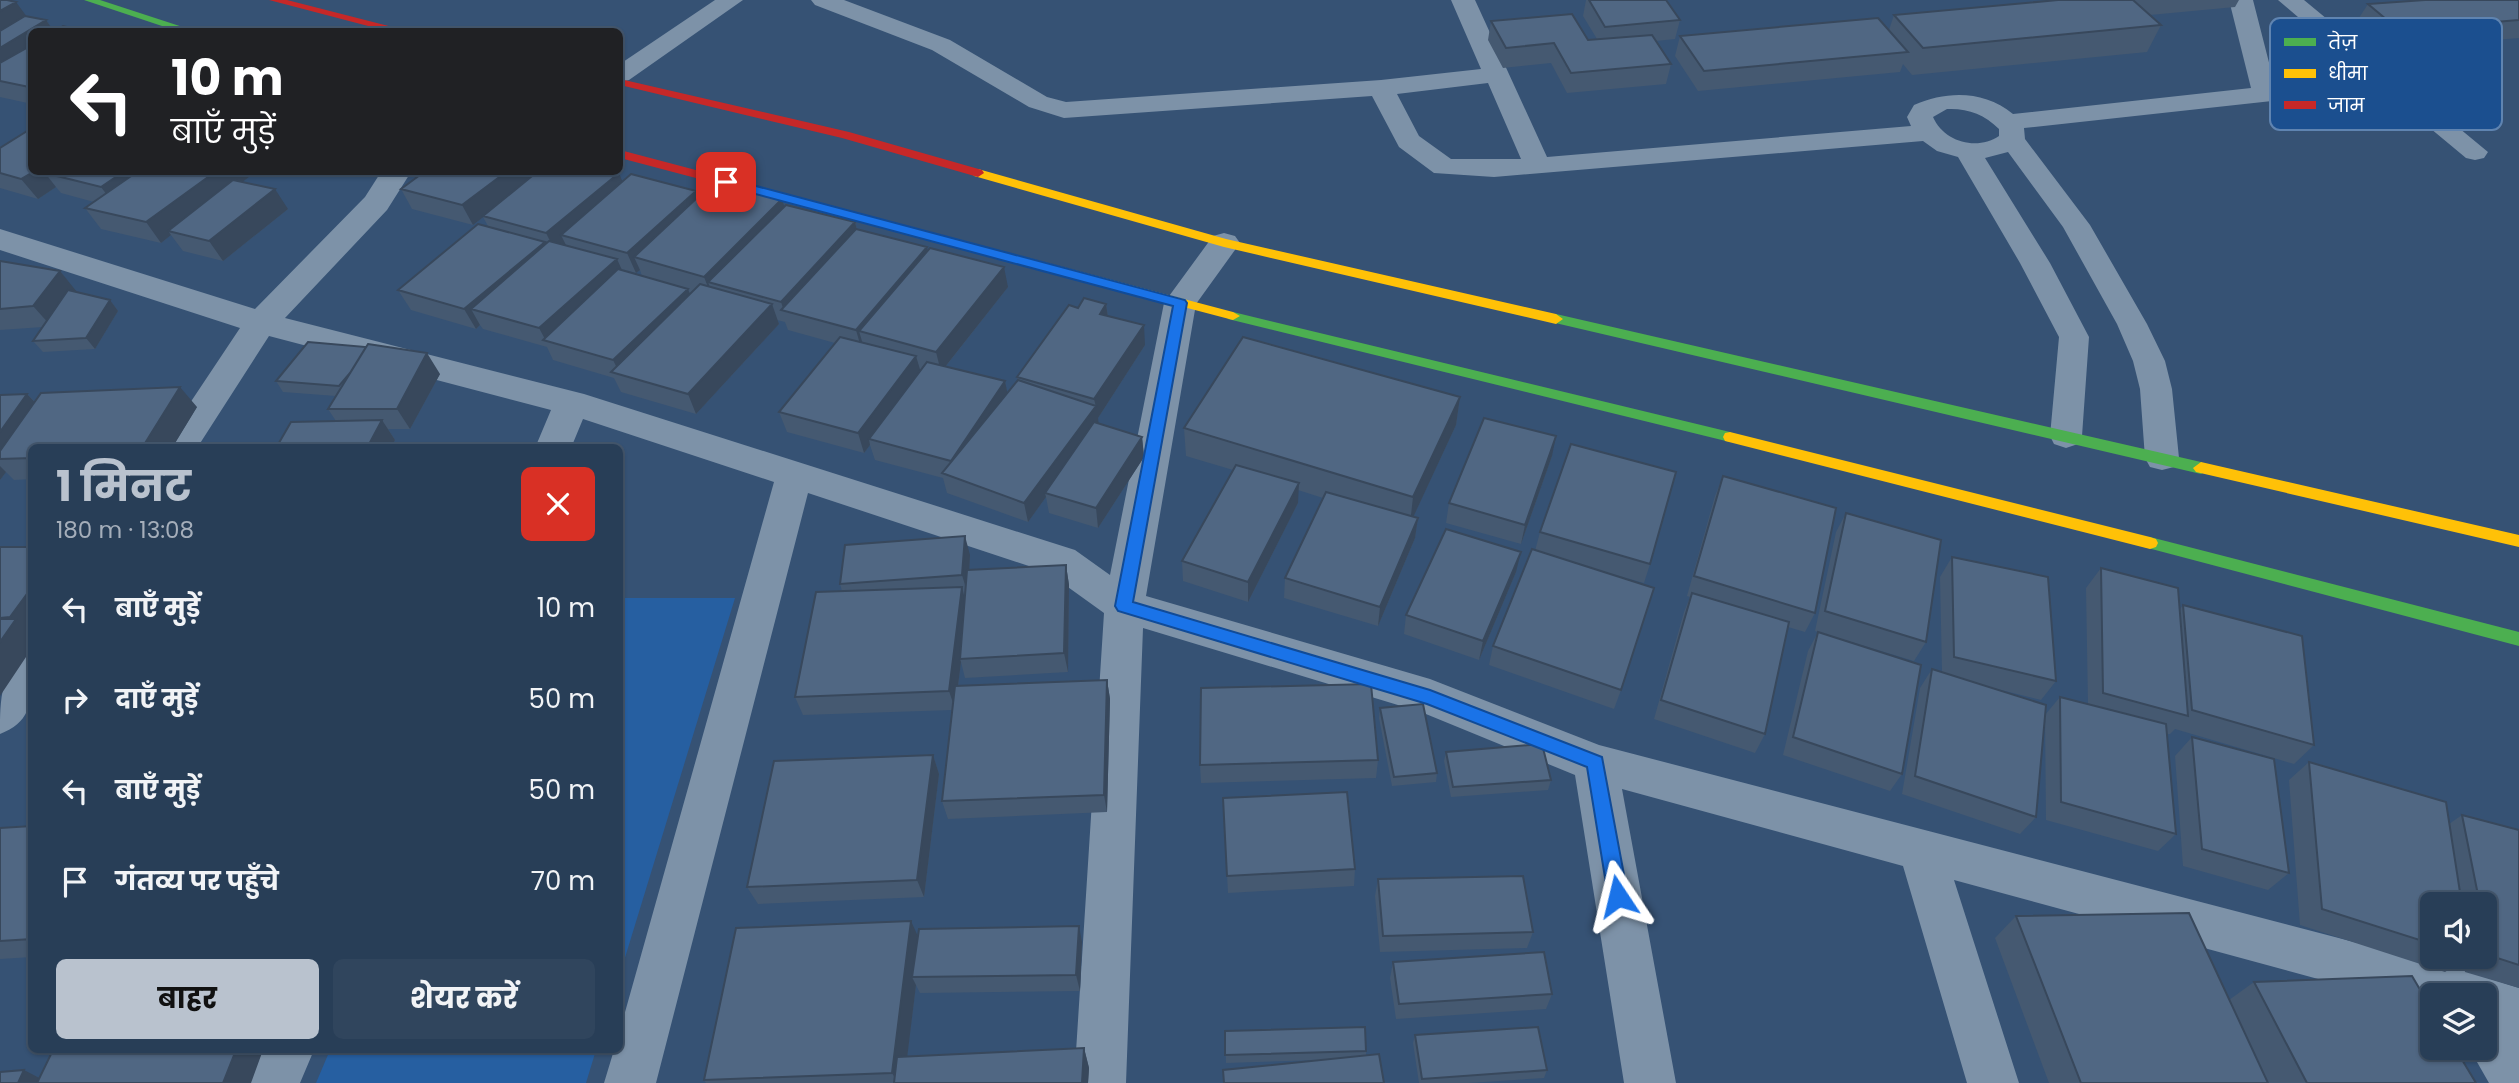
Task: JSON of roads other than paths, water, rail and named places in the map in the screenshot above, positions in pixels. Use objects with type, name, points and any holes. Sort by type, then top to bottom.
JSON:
[{"type":"street","points":[[89,0],[180,28]]},
{"type":"street","points":[[274,0],[390,28]]},
{"type":"street","points":[[623,83],[845,135],[1224,243],[2519,541]]},
{"type":"street","points":[[623,155],[1180,303],[1910,481],[2519,639]]},
{"type":"street","points":[[181,444],[261,323],[376,203],[394,175]]},
{"type":"street","points":[[1,241],[261,323],[572,403],[1061,561],[1124,606],[1430,697],[1595,762],[1922,852],[2420,983]]},
{"type":"street","points":[[1100,1083],[1124,606],[1180,303],[1224,243]]},
{"type":"street","points":[[555,444],[572,403]]},
{"type":"street","points":[[630,1083],[794,474]]},
{"type":"street","points":[[0,716],[28,675]]},
{"type":"street","points":[[1595,762],[1650,1083]]},
{"type":"street","points":[[1922,852],[1993,1083]]},
{"type":"street","points":[[2497,1005],[2519,1012]]},
{"type":"street","points":[[2497,1049],[2516,1083]]},
{"type":"street","points":[[274,1083],[288,1053]]},
{"type":"lane","points":[[623,73],[731,0]]},
{"type":"lane","points":[[823,0],[941,45],[1038,102],[1064,110],[1381,88],[1496,75]]},
{"type":"lane","points":[[1462,0],[1537,165]]},
{"type":"lane","points":[[2241,0],[2265,95]]},
{"type":"lane","points":[[2290,0],[2312,18]]},
{"type":"lane","points":[[1381,88],[1408,141],[1444,167],[1494,169],[1928,133],[1952,146],[1967,150],[1995,150],[2010,131],[2270,94]]},
{"type":"lane","points":[[1928,133],[1920,117],[1931,105],[1942,102],[1972,103],[1986,108],[2010,131],[2070,215],[2132,324],[2149,361],[2156,389],[2162,458]]},
{"type":"lane","points":[[2448,130],[2475,152]]},
{"type":"lane","points":[[1967,150],[2035,263],[2074,337],[2066,436]]}]
